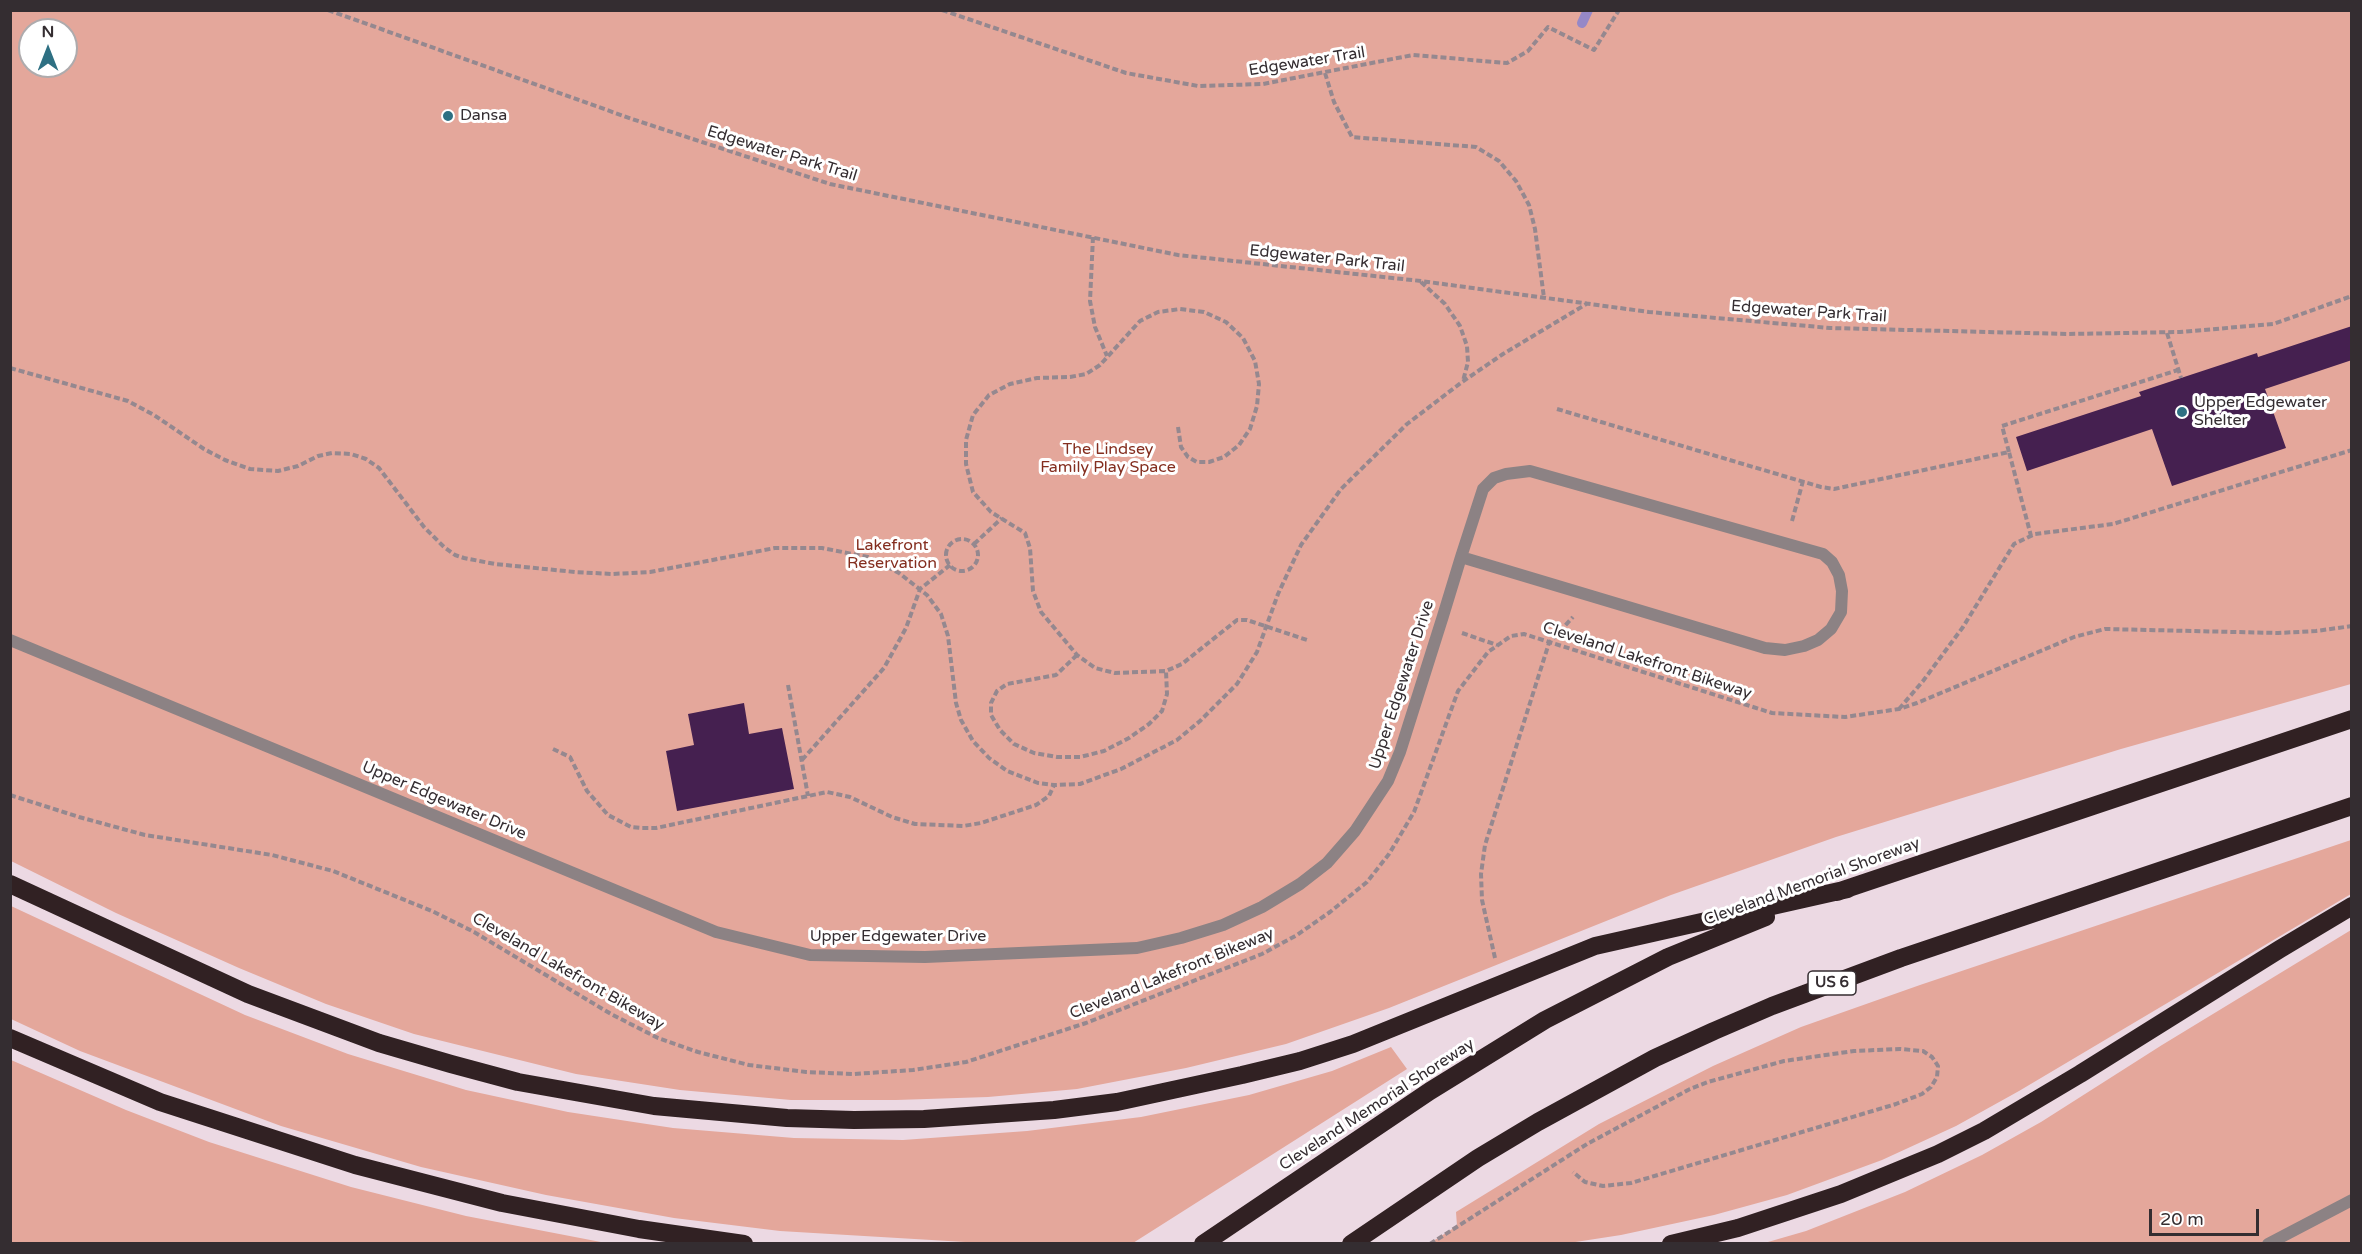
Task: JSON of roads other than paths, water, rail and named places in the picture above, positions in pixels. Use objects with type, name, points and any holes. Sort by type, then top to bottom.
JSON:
[{"type":"highway","name":"Cleveland Memorial Shoreway","points":[[1203,1244],[1430,1091],[1545,1020],[1668,957],[1786,909],[2352,719]]},
{"type":"highway","name":"US 6","points":[[1351,1244],[1478,1158],[1538,1122],[1655,1059],[1714,1031],[1834,982],[1911,954],[2352,806]]},
{"type":"highway","points":[[10,884],[248,994],[349,1032],[451,1064],[518,1082],[654,1106],[787,1119],[854,1120],[924,1119],[1054,1110],[1117,1101],[1242,1076],[1353,1044],[1594,946],[1848,889]]},
{"type":"highway","points":[[1671,1244],[1738,1228],[1792,1211],[1893,1173],[1956,1144],[2054,1090],[2352,906]]},
{"type":"highway","points":[[10,1038],[160,1102],[355,1165],[513,1205],[639,1229],[744,1244]]},
{"type":"lane","name":"Upper Edgewater Drive","points":[[10,640],[716,932],[810,956],[925,957],[1137,948],[1181,938],[1223,924],[1262,907],[1300,884],[1328,863],[1355,831],[1388,782],[1400,752],[1461,557],[1483,489],[1494,478],[1530,471],[1823,554],[1835,568],[1842,591],[1841,612],[1831,629],[1818,640],[1785,650],[1766,648],[1461,557]]},
{"type":"lane","points":[[2268,1244],[2352,1200]]},
{"type":"waterway","points":[[1582,23],[1588,10]]},
{"type":"place","name":"Dansa","points":[[448,116]]},
{"type":"place","name":"Upper Edgewater Shelter","points":[[2182,412]]},
{"type":"park label","name":"The Lindsey Family Play Space","points":[[1108,459]]},
{"type":"park label","name":"Lakefront Reservation","points":[[892,555]]}]
